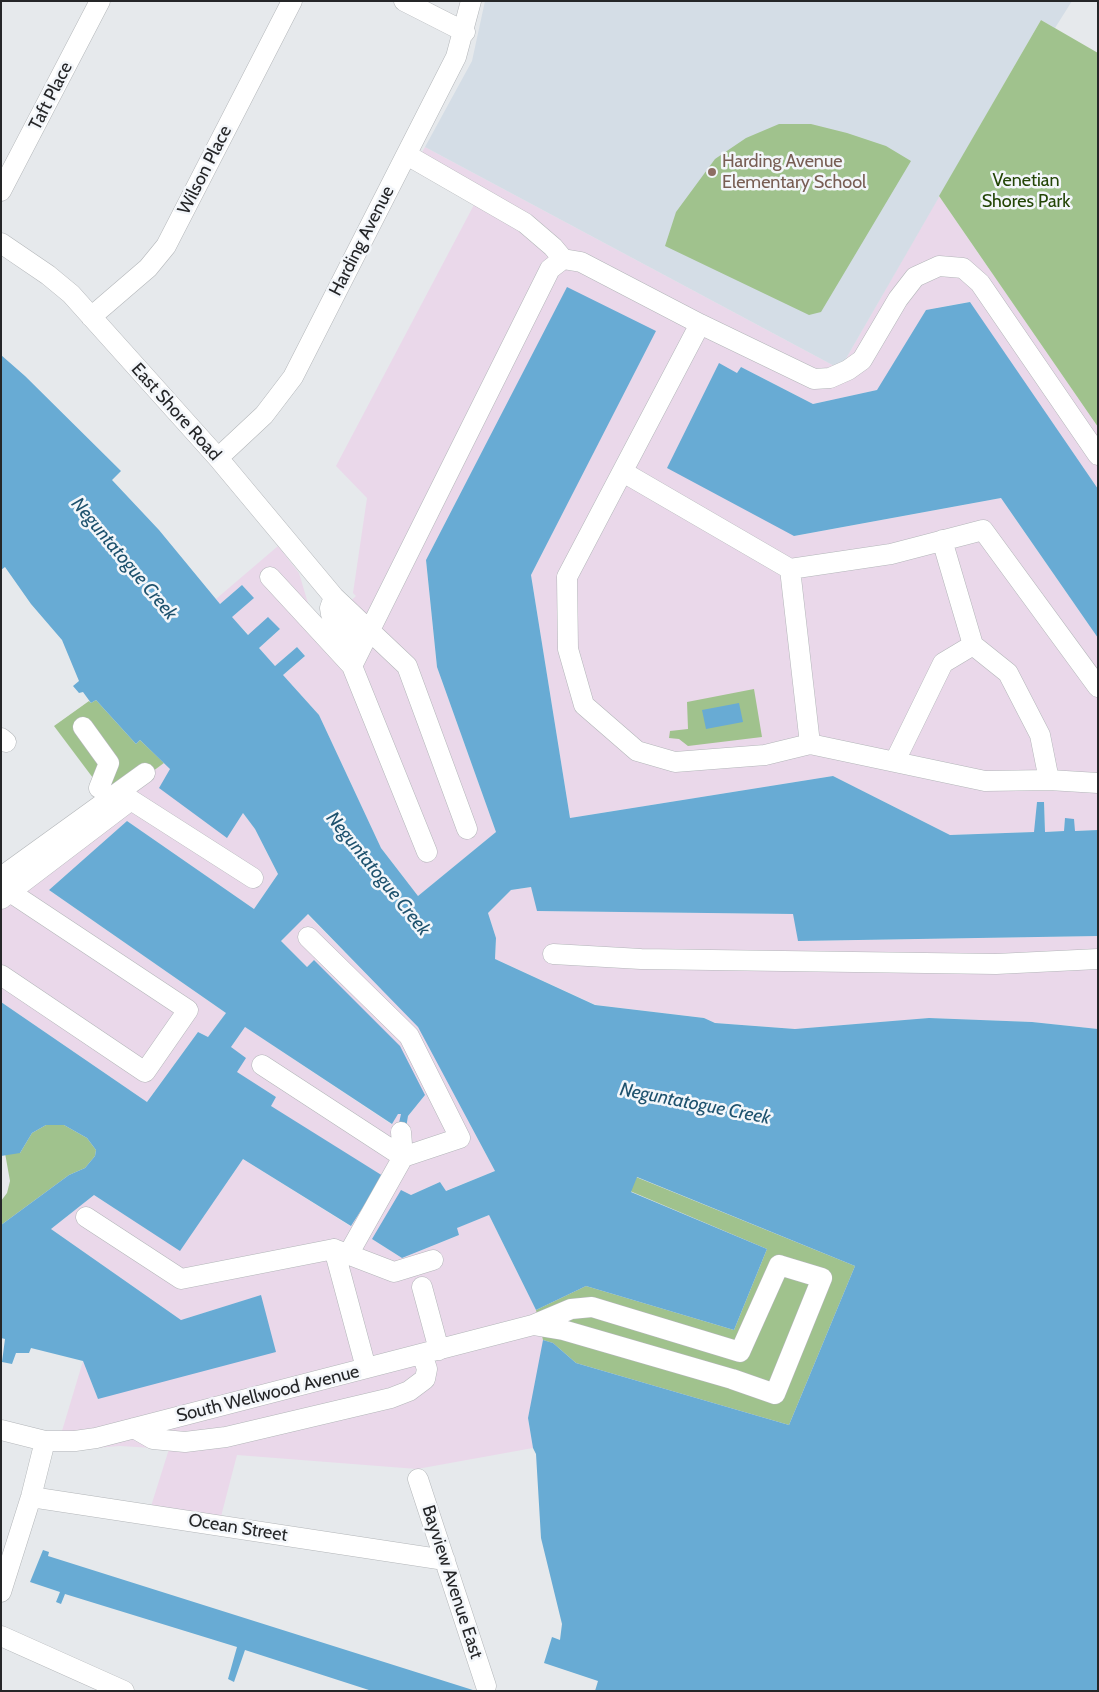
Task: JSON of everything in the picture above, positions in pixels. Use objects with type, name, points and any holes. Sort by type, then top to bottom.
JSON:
[{"type":"street","name":"Taft Place","points":[[1,191],[100,1]]},
{"type":"street","name":"Wilson Place","points":[[91,317],[148,268],[166,246],[292,1]]},
{"type":"street","points":[[404,1],[464,32]]},
{"type":"street","name":"Harding Avenue","points":[[218,458],[264,415],[293,377],[456,57],[471,1]]},
{"type":"street","points":[[407,154],[525,223],[548,242],[563,259],[581,262],[700,324],[814,379],[830,378],[848,370],[862,360],[898,299],[914,277],[939,266],[963,268],[980,283],[1098,455]]},
{"type":"street","name":"East Shore Road","points":[[1,243],[48,275],[71,294],[218,458],[334,597],[407,666],[467,829]]},
{"type":"street","points":[[356,657],[550,269],[563,259]]},
{"type":"street","points":[[700,324],[566,577],[568,649],[584,705],[637,752],[675,762],[765,755],[810,744],[985,781],[1049,780],[1098,783]]},
{"type":"street","points":[[623,472],[790,569],[891,554],[983,530],[1098,687]]},
{"type":"street","points":[[942,540],[973,645],[1008,673],[1040,735],[1049,780]]},
{"type":"street","points":[[790,569],[810,744]]},
{"type":"street","points":[[270,577],[356,657]]},
{"type":"street","points":[[334,597],[330,608],[331,614],[356,657],[427,852]]},
{"type":"street","points":[[895,761],[943,663],[973,645]]},
{"type":"street","points":[[4,889],[100,790],[109,763],[82,727]]},
{"type":"street","points":[[100,790],[145,774]]},
{"type":"street","points":[[4,889],[131,800],[253,878]]},
{"type":"street","points":[[1,975],[145,1072],[188,1010],[4,889]]},
{"type":"street","points":[[308,937],[409,1036],[460,1138],[403,1158],[342,1251],[366,1368]]},
{"type":"street","points":[[553,954],[641,959],[996,964],[1098,959]]},
{"type":"street","points":[[262,1065],[403,1158]]},
{"type":"street","points":[[401,1132],[403,1158]]},
{"type":"street","points":[[86,1217],[181,1279],[342,1251],[394,1272],[433,1260]]},
{"type":"street","points":[[533,1326],[563,1330],[732,1379],[775,1394],[822,1278],[779,1265],[740,1352],[732,1379]]},
{"type":"street","points":[[134,1428],[144,1435],[165,1441],[185,1442],[226,1437],[391,1398],[409,1391],[426,1380],[431,1352],[422,1286]]},
{"type":"street","points":[[533,1326],[571,1308],[592,1307],[740,1352]]},
{"type":"street","name":"South Wellwood Avenue","points":[[1,1430],[45,1441],[75,1441],[134,1428],[533,1326]]},
{"type":"street","points":[[219,1406],[226,1437]]},
{"type":"street","points":[[1,1592],[31,1497],[45,1441]]},
{"type":"street","name":"Bayview Avenue East","points":[[418,1479],[486,1686]]},
{"type":"street","name":"Ocean Street","points":[[31,1497],[445,1560]]},
{"type":"street","points":[[1,1636],[124,1691]]},
{"type":"shaded area","name":"Harding Avenue Elementary School","points":[[485,1],[1072,1],[1055,28],[1041,20],[840,369],[425,147],[472,61]]},
{"type":"shaded area","points":[[425,147],[840,369],[939,196],[1098,427],[1098,489],[969,302],[926,310],[878,390],[813,404],[741,367],[737,373],[794,536],[1001,498],[1098,638],[1098,830],[1074,831],[1065,819],[1064,831],[1045,832],[1044,802],[1037,802],[1035,832],[950,835],[833,776],[570,818],[531,575],[655,331],[567,288],[426,560],[437,667],[496,832],[418,896],[381,848],[319,715],[283,675],[305,656],[297,647],[275,666],[259,648],[280,629],[249,635],[231,617],[253,598],[242,585],[220,604],[216,599],[278,546],[299,573],[310,610],[326,623],[356,596],[353,593],[367,498],[336,466],[476,201],[413,168]]},
{"type":"shaded area","points":[[164,763],[170,769],[160,788],[227,837],[243,813],[255,829],[278,874],[254,909],[127,821],[49,890],[226,1013],[208,1037],[198,1032],[147,1102],[1,1002],[1,880]]},
{"type":"shaded area","points":[[531,887],[538,911],[794,914],[799,941],[1098,936],[1098,1029],[1032,1022],[930,1018],[795,1029],[715,1023],[704,1018],[596,1005],[495,959],[496,938],[488,913],[511,890]]},
{"type":"shaded area","points":[[307,914],[418,1027],[495,1171],[445,1191],[440,1182],[411,1195],[372,1239],[402,1258],[459,1235],[456,1228],[489,1215],[536,1310],[586,1286],[528,1418],[533,1448],[417,1469],[237,1455],[218,1528],[147,1519],[169,1449],[120,1446],[56,1451],[83,1361],[98,1399],[262,1295],[181,1320],[51,1229],[94,1195],[180,1250],[243,1159],[350,1226],[382,1176],[270,1106],[276,1097],[236,1072],[231,1047],[245,1027],[391,1124],[398,1114],[402,1114],[405,1134],[408,1116],[425,1095],[314,960],[307,967],[281,941]]},
{"type":"green space","name":"Venetian Shores Park","points":[[1041,20],[1098,53],[1098,427],[939,196]]},
{"type":"green space","points":[[779,124],[811,124],[847,133],[886,146],[911,161],[821,312],[809,315],[665,246],[676,212],[715,159],[746,138]]},
{"type":"green space","points":[[754,689],[762,737],[688,746],[679,739],[669,738],[670,731],[688,729],[687,702]]},
{"type":"green space","points":[[96,700],[136,744],[140,740],[164,763],[111,802],[54,726],[89,701],[91,703]]},
{"type":"green space","points":[[46,1125],[64,1125],[87,1138],[96,1150],[95,1156],[85,1168],[69,1175],[1,1225],[1,1201],[7,1193],[10,1181],[5,1153],[20,1153],[32,1133]]},
{"type":"green space","points":[[636,1177],[855,1266],[789,1425],[576,1363],[553,1343],[543,1340],[536,1310],[586,1286],[734,1330],[767,1249],[630,1191]]},
{"type":"water","name":"Neguntatogue Creek","points":[[567,287],[656,331],[531,575],[570,818],[833,776],[950,835],[1034,832],[1037,802],[1044,802],[1045,832],[1064,831],[1065,818],[1074,819],[1075,831],[1098,830],[1098,936],[798,941],[793,914],[537,911],[531,887],[511,890],[488,913],[496,938],[495,959],[595,1005],[704,1018],[715,1023],[795,1029],[929,1018],[1032,1022],[1098,1029],[1098,1691],[595,1691],[598,1681],[544,1663],[552,1637],[560,1640],[562,1624],[541,1538],[536,1454],[533,1448],[528,1418],[543,1340],[553,1343],[576,1363],[789,1425],[855,1266],[637,1177],[631,1192],[767,1249],[734,1330],[586,1286],[536,1310],[489,1215],[457,1228],[459,1235],[402,1258],[372,1239],[401,1190],[411,1195],[440,1182],[446,1191],[495,1171],[418,1027],[308,914],[281,941],[307,967],[314,960],[400,1046],[425,1095],[408,1116],[405,1134],[397,1132],[401,1114],[398,1114],[392,1124],[245,1027],[231,1047],[246,1058],[237,1072],[276,1097],[271,1106],[383,1176],[351,1226],[243,1159],[180,1251],[94,1195],[51,1229],[181,1320],[261,1295],[276,1352],[98,1399],[83,1361],[31,1348],[29,1353],[16,1353],[12,1364],[2,1362],[5,1339],[1,1338],[1,1225],[69,1175],[85,1168],[95,1156],[96,1150],[87,1138],[64,1125],[46,1125],[32,1133],[20,1153],[1,1156],[1,1002],[147,1102],[198,1032],[208,1037],[226,1013],[49,890],[127,821],[254,909],[278,874],[255,829],[243,813],[227,838],[159,788],[170,769],[140,740],[136,744],[96,700],[91,703],[83,692],[79,693],[73,686],[79,681],[62,640],[31,604],[5,567],[1,570],[1,355],[25,376],[121,471],[112,480],[159,530],[220,604],[242,585],[254,598],[232,617],[248,635],[268,617],[280,629],[259,648],[275,666],[297,647],[305,656],[283,675],[319,715],[381,848],[418,896],[496,832],[437,667],[426,560]]},
{"type":"water","points":[[970,302],[1098,489],[1098,638],[1001,498],[794,536],[667,468],[719,363],[737,373],[741,367],[813,404],[877,390],[926,310]]},
{"type":"water","points":[[739,703],[743,722],[706,729],[702,710]]},
{"type":"water","points":[[43,1550],[49,1552],[48,1556],[476,1691],[372,1691],[245,1650],[234,1682],[228,1679],[237,1647],[65,1594],[61,1604],[56,1602],[60,1592],[30,1582]]},
{"type":"place","name":"Harding Avenue Elementary School","points":[[712,172]]}]
